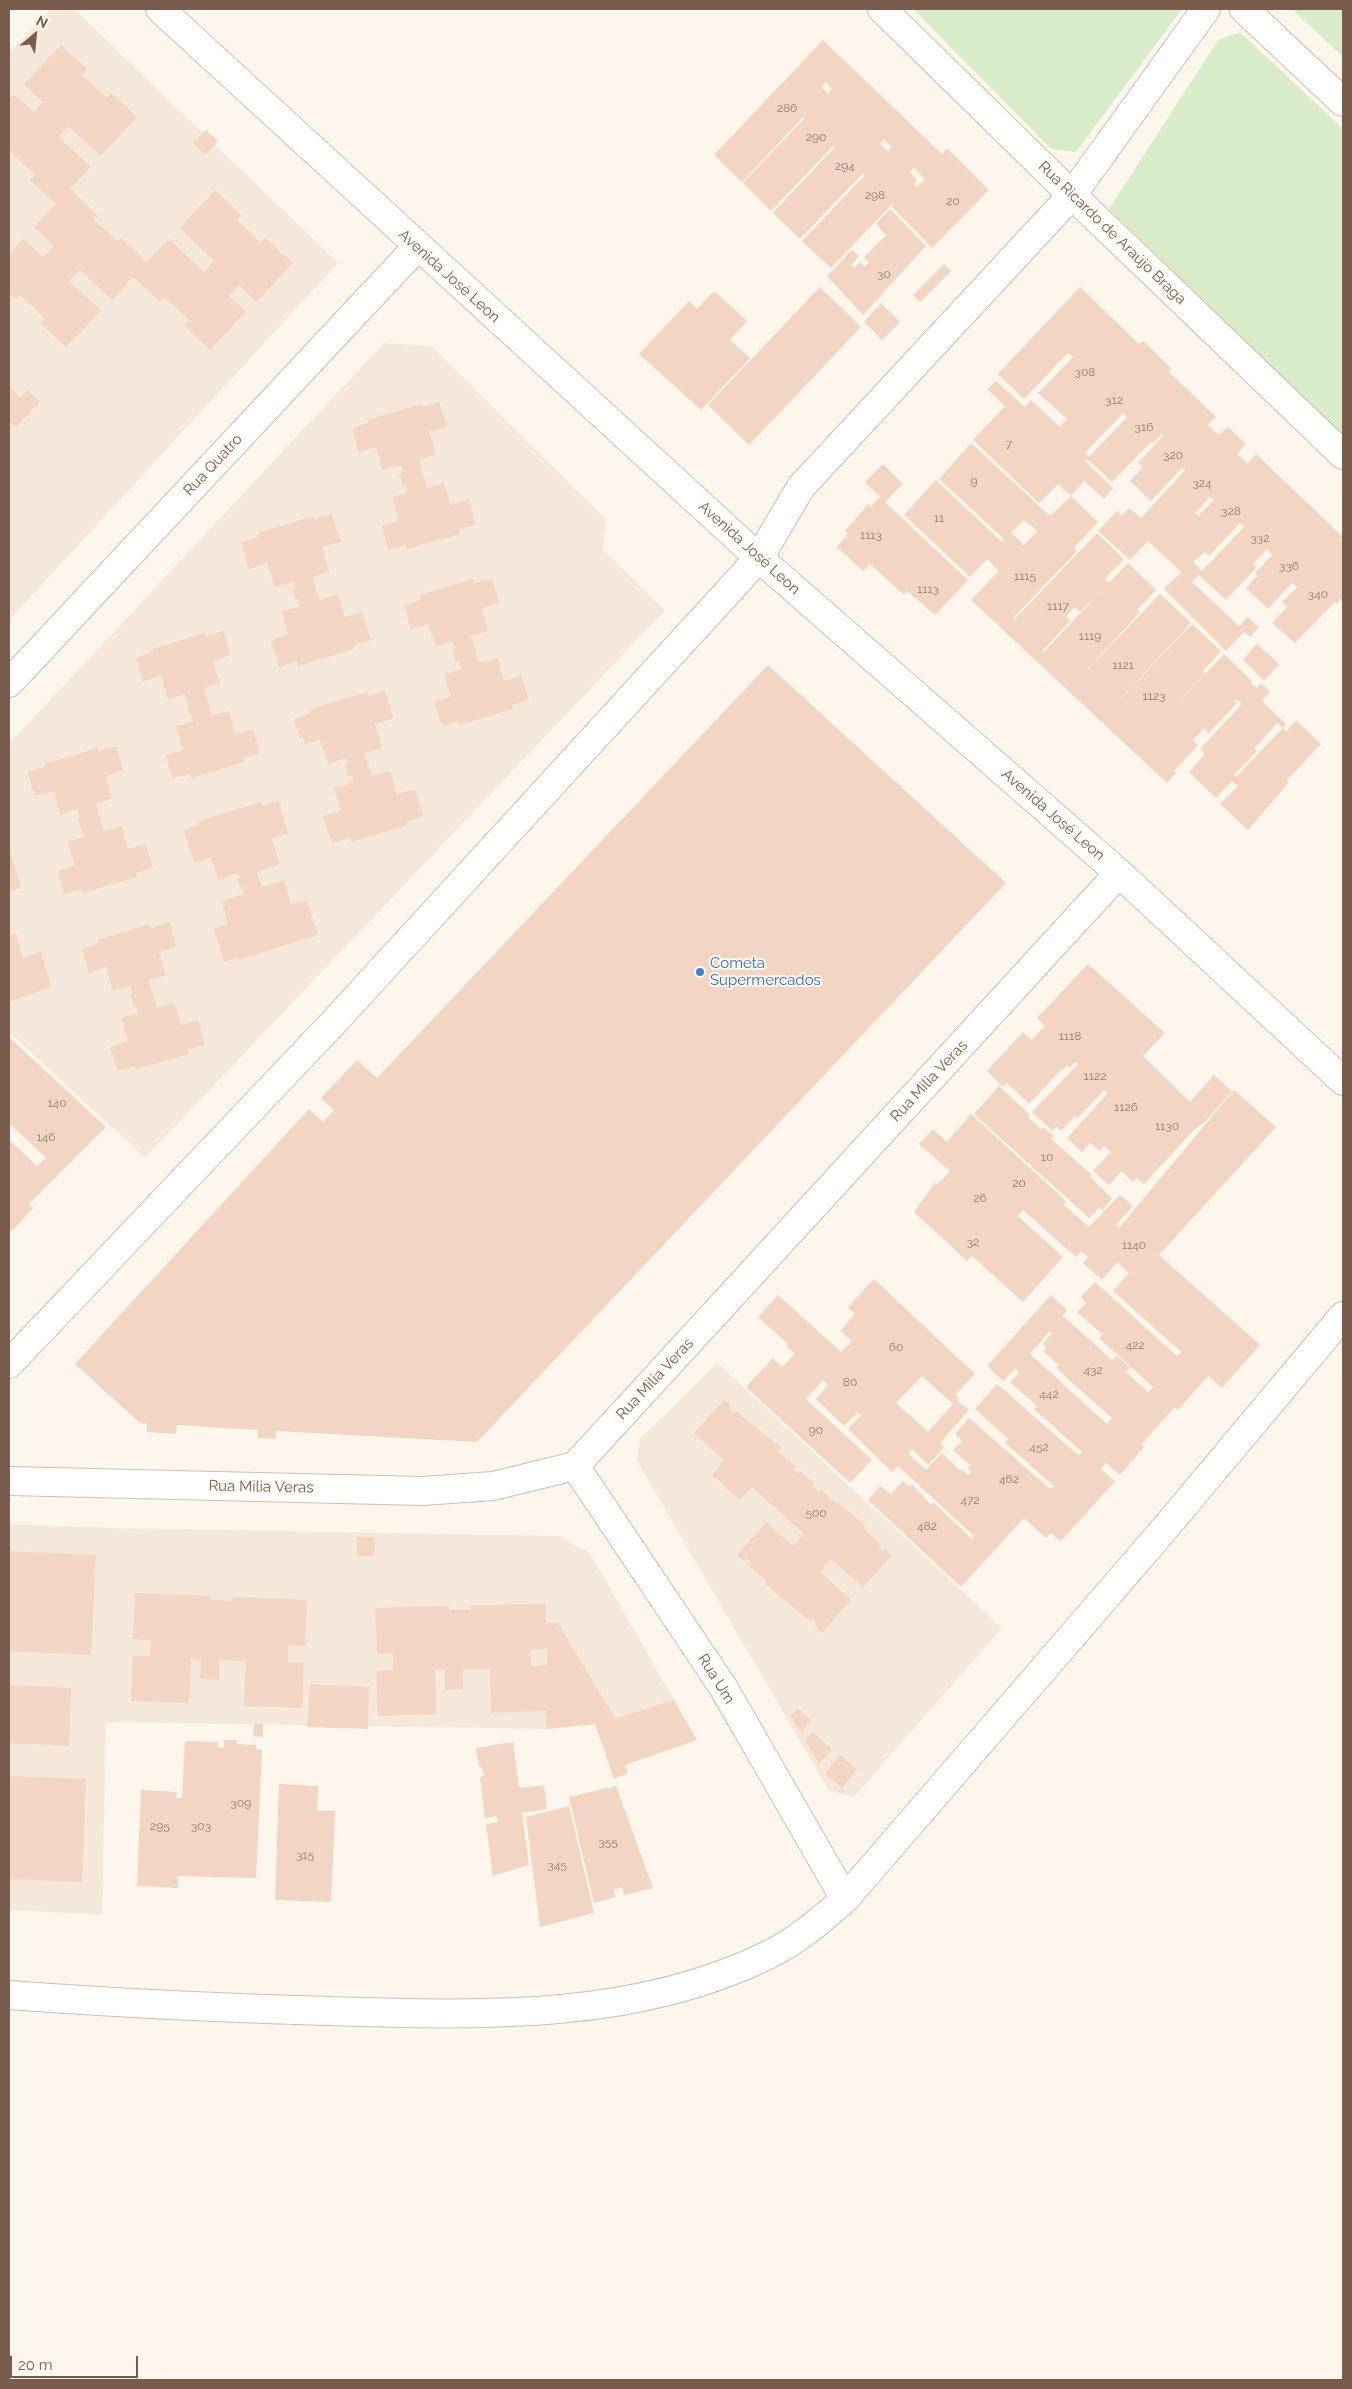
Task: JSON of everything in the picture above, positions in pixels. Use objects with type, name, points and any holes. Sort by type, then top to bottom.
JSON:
[{"type":"street","name":"Avenida José Leon","points":[[160,9],[417,247],[759,558],[1119,873],[1343,1081]]},
{"type":"street","name":"Rua Ricardo de Araújo Braga","points":[[882,9],[1072,195],[1343,455]]},
{"type":"street","points":[[9,1364],[334,1022],[759,558],[801,487],[1072,195],[1206,9]]},
{"type":"street","points":[[1244,9],[1343,102]]},
{"type":"street","name":"Rua Quatro","points":[[9,682],[417,247]]},
{"type":"street","name":"Rua Milia Veras","points":[[9,1481],[423,1491],[493,1486],[575,1466],[1119,873]]},
{"type":"street","points":[[9,1995],[202,2008],[458,2015],[555,2011],[648,1996],[712,1979],[769,1954],[812,1927],[845,1899],[1161,1533],[1343,1316]]},
{"type":"street","name":"Rua Um","points":[[575,1466],[723,1687],[845,1899]]},
{"type":"shaded area","points":[[50,10],[75,10],[338,263],[9,620],[9,54]]},
{"type":"shaded area","points":[[384,343],[431,346],[606,519],[603,550],[665,610],[145,1158],[9,1032],[9,744]]},
{"type":"shaded area","points":[[717,1363],[1002,1628],[854,1797],[829,1791],[637,1461],[639,1440]]},
{"type":"shaded area","points":[[9,1524],[113,1528],[560,1536],[590,1553],[674,1700],[595,1724],[547,1729],[106,1722],[102,1915],[9,1910]]},
{"type":"green space","points":[[913,9],[1182,9],[1076,152],[1051,149]]},
{"type":"green space","points":[[1292,9],[1343,9],[1343,57]]},
{"type":"green space","points":[[1240,32],[1343,129],[1343,436],[1109,209],[1218,40]]},
{"type":"building","points":[[823,40],[942,154],[947,148],[989,190],[932,248],[892,207],[893,203],[831,268],[802,241],[865,175],[863,173],[800,239],[773,213],[835,147],[834,145],[771,211],[743,183],[804,119],[803,117],[742,182],[714,155]],"holes":[[[826,82],[832,89],[828,94],[822,87]],[[884,140],[892,147],[887,151],[880,144]],[[914,168],[925,179],[917,187],[914,184],[917,180],[910,172]]]},
{"type":"building","points":[[61,45],[87,69],[82,75],[107,98],[111,93],[137,117],[101,156],[68,126],[59,137],[91,167],[70,189],[97,215],[93,219],[118,241],[121,238],[147,262],[169,239],[204,272],[214,261],[180,228],[215,190],[241,215],[237,220],[261,243],[265,238],[293,263],[256,302],[239,285],[229,296],[246,312],[210,350],[184,325],[189,320],[164,297],[160,302],[133,277],[112,300],[80,270],[69,281],[101,311],[66,347],[40,323],[45,318],[20,295],[16,300],[9,293],[9,256],[23,239],[43,257],[54,246],[34,227],[56,204],[30,180],[35,175],[10,151],[9,153],[9,100],[14,94],[34,112],[43,102],[24,84]]},
{"type":"building","points":[[206,130],[218,141],[205,155],[193,143]]},
{"type":"building","points":[[890,209],[926,246],[863,315],[827,276],[852,250],[859,256],[851,265],[855,268],[860,262],[865,267],[869,262],[864,257],[886,235],[876,224]]},
{"type":"building","points":[[944,264],[951,271],[920,302],[913,295]]},
{"type":"building","points":[[820,287],[861,327],[749,445],[708,405]]},
{"type":"building","points":[[1080,287],[1139,344],[1143,341],[1172,369],[1169,372],[1216,417],[1208,425],[1219,435],[1228,427],[1246,444],[1237,454],[1248,464],[1256,454],[1343,537],[1340,541],[1343,544],[1343,597],[1337,604],[1335,602],[1295,643],[1272,623],[1287,607],[1282,602],[1297,587],[1292,583],[1268,609],[1246,588],[1257,576],[1255,573],[1272,555],[1267,549],[1253,564],[1257,567],[1226,600],[1199,575],[1192,582],[1239,626],[1248,617],[1259,627],[1250,637],[1244,632],[1226,651],[1164,589],[1181,572],[1162,554],[1148,541],[1130,560],[1098,531],[1117,511],[1122,516],[1129,508],[1141,518],[1189,466],[1185,470],[1182,468],[1151,501],[1130,481],[1143,467],[1138,463],[1164,435],[1162,434],[1153,443],[1151,442],[1112,482],[1087,459],[1085,461],[1113,488],[1104,499],[1084,481],[1071,496],[1058,484],[1039,503],[973,440],[1005,406],[987,389],[996,381],[1025,407],[1031,400],[1060,427],[1067,419],[1038,393],[1073,357],[1068,353],[1024,399],[998,374]],"holes":[[[1123,413],[1127,417],[1089,457],[1085,453]],[[1210,497],[1214,500],[1198,516],[1195,513]],[[1240,523],[1244,527],[1202,571],[1193,562],[1205,552],[1209,556]]]},
{"type":"building","points":[[714,291],[747,321],[730,340],[750,358],[701,410],[639,354],[689,301],[697,309]]},
{"type":"building","points":[[881,303],[900,322],[882,340],[864,322]]},
{"type":"building","points":[[9,386],[20,397],[27,390],[40,402],[16,427],[9,421]]},
{"type":"building","points":[[439,402],[447,427],[429,432],[436,454],[419,460],[427,488],[444,483],[451,505],[469,499],[476,524],[459,529],[460,534],[407,549],[405,545],[388,550],[382,526],[399,521],[392,497],[408,492],[406,486],[403,486],[399,474],[403,473],[401,465],[383,470],[376,447],[359,452],[352,428],[368,423],[368,420],[421,404],[422,407]]},
{"type":"building","points":[[971,443],[1050,516],[1071,496],[1098,522],[1074,548],[1077,551],[1013,618],[1014,620],[1097,533],[1124,559],[1105,579],[1109,583],[1128,563],[1156,590],[1137,610],[1140,612],[1078,680],[1160,594],[1191,623],[1112,708],[1192,624],[1221,651],[1203,671],[1205,673],[1167,714],[1224,654],[1257,688],[1261,683],[1270,692],[1262,701],[1286,724],[1283,728],[1286,732],[1296,720],[1321,744],[1287,780],[1289,782],[1248,830],[1220,804],[1238,786],[1232,781],[1216,798],[1189,772],[1205,754],[1200,749],[1242,704],[1236,699],[1234,701],[1237,703],[1209,733],[1204,728],[1193,740],[1198,745],[1174,771],[1176,773],[1167,783],[971,600],[999,571],[987,559],[970,577],[904,515],[936,480],[1002,542],[1004,539],[939,479]],"holes":[[[1024,520],[1037,531],[1024,545],[1011,533]],[[1103,589],[1044,652],[1042,651],[1070,621],[1066,616],[1075,607],[1080,612]],[[1277,723],[1283,728],[1236,777],[1234,775],[1257,751],[1255,748]]]},
{"type":"building","points":[[883,464],[903,484],[885,502],[968,580],[935,615],[907,591],[904,595],[870,564],[863,571],[837,547],[848,534],[845,531],[868,504],[871,507],[880,497],[865,482]]},
{"type":"building","points":[[332,514],[341,542],[322,547],[329,572],[312,577],[319,600],[338,594],[345,617],[362,612],[371,640],[354,645],[354,649],[298,666],[297,661],[279,667],[271,640],[288,634],[282,612],[300,606],[299,599],[295,600],[292,589],[295,588],[294,582],[275,587],[267,563],[249,569],[241,542],[259,537],[258,533],[314,516],[315,519]]},
{"type":"building","points":[[492,578],[499,603],[482,608],[488,631],[471,636],[479,663],[497,658],[504,681],[521,676],[529,700],[512,705],[513,709],[459,725],[458,721],[442,726],[434,702],[451,696],[444,674],[461,669],[459,661],[456,663],[452,650],[456,649],[453,642],[436,646],[428,624],[411,629],[404,605],[421,600],[420,595],[473,579],[474,583]]},
{"type":"building","points":[[223,631],[231,655],[213,661],[220,683],[204,688],[212,716],[229,711],[235,734],[253,729],[260,753],[243,758],[244,762],[191,778],[190,774],[172,778],[166,755],[183,750],[176,726],[193,722],[191,714],[189,715],[185,694],[168,699],[161,676],[143,681],[136,658],[153,652],[152,649],[205,633],[206,636]]},
{"type":"building","points":[[1257,644],[1279,664],[1264,681],[1243,660]]},
{"type":"building","name":"Cometa Supermercados","points":[[768,665],[1006,883],[477,1442],[276,1431],[276,1439],[258,1438],[258,1430],[177,1425],[176,1434],[147,1432],[147,1424],[140,1423],[75,1364],[309,1109],[323,1122],[334,1110],[321,1098],[357,1060],[377,1078]]},
{"type":"building","points":[[385,691],[393,718],[375,724],[382,748],[364,753],[372,776],[390,771],[397,794],[415,789],[423,816],[406,822],[407,825],[351,842],[350,838],[332,843],[323,816],[341,811],[334,788],[353,782],[352,776],[348,776],[345,765],[348,764],[346,758],[328,764],[320,740],[305,744],[303,737],[300,738],[294,719],[311,713],[310,709],[367,692],[368,696]]},
{"type":"building","points":[[116,746],[123,770],[106,776],[112,798],[96,804],[104,831],[121,826],[128,849],[146,844],[153,868],[136,873],[137,877],[83,893],[82,889],[64,894],[58,871],[75,865],[68,841],[85,837],[77,818],[80,817],[77,809],[60,815],[54,791],[35,796],[27,772],[45,767],[44,764],[97,748],[99,751]]},
{"type":"building","points":[[279,801],[288,834],[272,838],[280,864],[257,872],[262,887],[284,880],[291,904],[307,900],[318,935],[238,960],[238,958],[224,962],[214,928],[228,924],[222,901],[244,894],[237,879],[240,878],[238,873],[218,880],[211,857],[194,863],[184,830],[199,825],[198,821],[261,802],[261,805]]},
{"type":"building","points":[[9,854],[11,854],[21,888],[9,891]]},
{"type":"building","points":[[169,922],[176,947],[159,952],[166,975],[149,980],[157,1008],[174,1003],[181,1025],[198,1020],[205,1045],[188,1049],[189,1054],[136,1069],[135,1066],[118,1071],[110,1047],[128,1041],[121,1018],[138,1013],[130,994],[133,993],[130,986],[113,991],[106,967],[89,973],[82,949],[98,944],[97,940],[150,924],[151,928]]},
{"type":"building","points":[[16,933],[23,958],[41,952],[51,987],[9,1002],[9,936]]},
{"type":"building","points":[[1088,964],[1165,1033],[1143,1056],[1190,1102],[1214,1075],[1232,1091],[1206,1121],[1193,1131],[1144,1184],[1136,1178],[1133,1182],[1122,1171],[1109,1185],[1093,1171],[1111,1152],[1104,1146],[1100,1151],[1090,1143],[1082,1152],[1067,1138],[1108,1093],[1104,1090],[1078,1118],[1075,1116],[1061,1131],[1056,1127],[1053,1131],[1032,1112],[1078,1064],[1075,1062],[1070,1068],[1067,1065],[1062,1069],[1029,1104],[1007,1083],[1003,1087],[987,1071],[1023,1032],[1032,1040],[1045,1026],[1037,1018]]},
{"type":"building","points":[[10,1038],[106,1127],[29,1204],[33,1208],[12,1231],[9,1228],[9,1140],[37,1166],[46,1158],[9,1123]]},
{"type":"building","points":[[999,1086],[1030,1115],[1028,1117],[1041,1129],[1043,1127],[1054,1136],[1051,1139],[1092,1175],[1090,1177],[1112,1198],[1102,1211],[1100,1207],[1089,1218],[974,1114]]},
{"type":"building","points":[[1234,1090],[1276,1127],[1159,1255],[1260,1345],[1222,1388],[1208,1376],[1178,1410],[1175,1407],[1141,1445],[1144,1447],[1120,1475],[1106,1463],[1101,1469],[1115,1481],[1061,1541],[1051,1533],[1046,1538],[1024,1518],[961,1587],[868,1500],[880,1486],[891,1494],[903,1481],[910,1487],[912,1484],[931,1505],[933,1502],[972,1539],[974,1536],[898,1466],[892,1472],[848,1429],[861,1415],[858,1412],[844,1426],[816,1399],[828,1385],[823,1380],[806,1399],[872,1460],[850,1483],[746,1387],[773,1358],[782,1367],[795,1354],[787,1347],[788,1344],[758,1317],[778,1295],[841,1352],[852,1341],[840,1331],[855,1314],[848,1307],[874,1279],[975,1374],[955,1395],[959,1398],[957,1400],[969,1410],[940,1443],[944,1447],[928,1465],[912,1449],[909,1454],[926,1470],[942,1453],[968,1475],[971,1472],[968,1468],[970,1465],[953,1450],[962,1441],[955,1434],[969,1418],[1050,1489],[1054,1486],[1005,1443],[1008,1439],[975,1409],[997,1384],[1078,1455],[1082,1452],[1034,1409],[1037,1406],[1010,1382],[1019,1373],[1015,1369],[1003,1381],[987,1366],[1051,1295],[1067,1310],[1063,1316],[1112,1360],[1117,1356],[1130,1368],[1126,1372],[1148,1392],[1153,1387],[1099,1338],[1102,1334],[1077,1312],[1086,1303],[1081,1297],[1095,1282],[1177,1356],[1181,1352],[1113,1291],[1129,1273],[1117,1262],[1102,1280],[1083,1263],[1088,1257],[1081,1251],[1076,1257],[1023,1210],[1018,1216],[1063,1257],[1023,1302],[972,1256],[967,1261],[914,1212],[935,1183],[937,1185],[950,1171],[919,1144],[933,1129],[947,1142],[971,1114],[1066,1201],[1064,1205],[1089,1227],[1120,1195],[1133,1206],[1116,1225],[1119,1228]],"holes":[[[1050,1331],[1052,1333],[1043,1344],[1046,1348],[1043,1351],[1059,1365],[1056,1368],[1112,1418],[1107,1424],[1030,1354]],[[922,1376],[953,1404],[928,1432],[896,1403]]]},
{"type":"building","points":[[724,1400],[731,1406],[729,1409],[734,1414],[736,1411],[781,1448],[778,1451],[796,1467],[793,1469],[798,1473],[800,1471],[815,1484],[812,1486],[819,1492],[821,1490],[837,1504],[838,1502],[865,1526],[863,1528],[880,1544],[878,1547],[883,1552],[885,1549],[892,1555],[863,1587],[831,1559],[820,1572],[851,1600],[822,1633],[815,1626],[817,1624],[812,1618],[810,1621],[765,1584],[767,1581],[749,1566],[752,1563],[747,1558],[744,1561],[737,1555],[766,1522],[793,1546],[804,1534],[752,1487],[740,1500],[712,1475],[724,1460],[694,1433]]},
{"type":"building","points":[[357,1537],[375,1537],[374,1556],[357,1556]]},
{"type":"building","points":[[9,1551],[96,1555],[91,1655],[9,1651]]},
{"type":"building","points":[[135,1593],[211,1596],[210,1600],[232,1601],[233,1597],[307,1600],[305,1646],[288,1645],[288,1663],[304,1663],[302,1708],[244,1706],[246,1661],[219,1660],[219,1680],[200,1679],[201,1660],[191,1659],[189,1703],[131,1701],[133,1656],[150,1656],[151,1640],[133,1639]]},
{"type":"building","points":[[546,1604],[546,1623],[558,1623],[615,1718],[674,1700],[697,1740],[625,1765],[628,1773],[614,1779],[595,1724],[547,1729],[545,1711],[491,1713],[490,1669],[463,1669],[463,1689],[445,1690],[445,1669],[435,1669],[436,1714],[378,1716],[376,1671],[393,1670],[393,1653],[377,1653],[375,1608],[449,1606],[449,1610],[471,1610],[471,1605]],"holes":[[[530,1649],[547,1649],[547,1665],[531,1666]]]},
{"type":"building","points":[[310,1684],[369,1687],[368,1729],[307,1727]]},
{"type":"building","points":[[9,1685],[71,1688],[69,1746],[9,1743]]},
{"type":"building","points":[[797,1708],[811,1720],[801,1733],[790,1716]]},
{"type":"building","points":[[254,1724],[263,1724],[263,1737],[253,1736]]},
{"type":"building","points":[[812,1732],[832,1749],[819,1764],[805,1741]]},
{"type":"building","points":[[224,1740],[237,1740],[237,1744],[256,1745],[256,1749],[262,1750],[256,1878],[178,1876],[178,1888],[137,1886],[141,1790],[177,1792],[176,1798],[182,1798],[185,1741],[218,1742],[218,1747],[224,1748]]},
{"type":"building","points":[[513,1742],[519,1788],[544,1785],[547,1809],[522,1813],[529,1865],[493,1876],[486,1824],[498,1822],[497,1816],[485,1818],[480,1777],[484,1776],[482,1767],[479,1767],[476,1748]]},
{"type":"building","points":[[840,1755],[857,1769],[842,1788],[825,1774]]},
{"type":"building","points":[[9,1776],[86,1779],[82,1882],[9,1879]]},
{"type":"building","points":[[279,1784],[318,1786],[317,1811],[335,1811],[331,1902],[275,1900]]},
{"type":"building","points":[[616,1786],[653,1888],[624,1895],[622,1887],[614,1890],[615,1897],[594,1903],[569,1797]]},
{"type":"building","points":[[569,1806],[594,1913],[540,1927],[526,1817]]},
{"type":"place","name":"Cometa Supermercados","points":[[700,972]]}]
